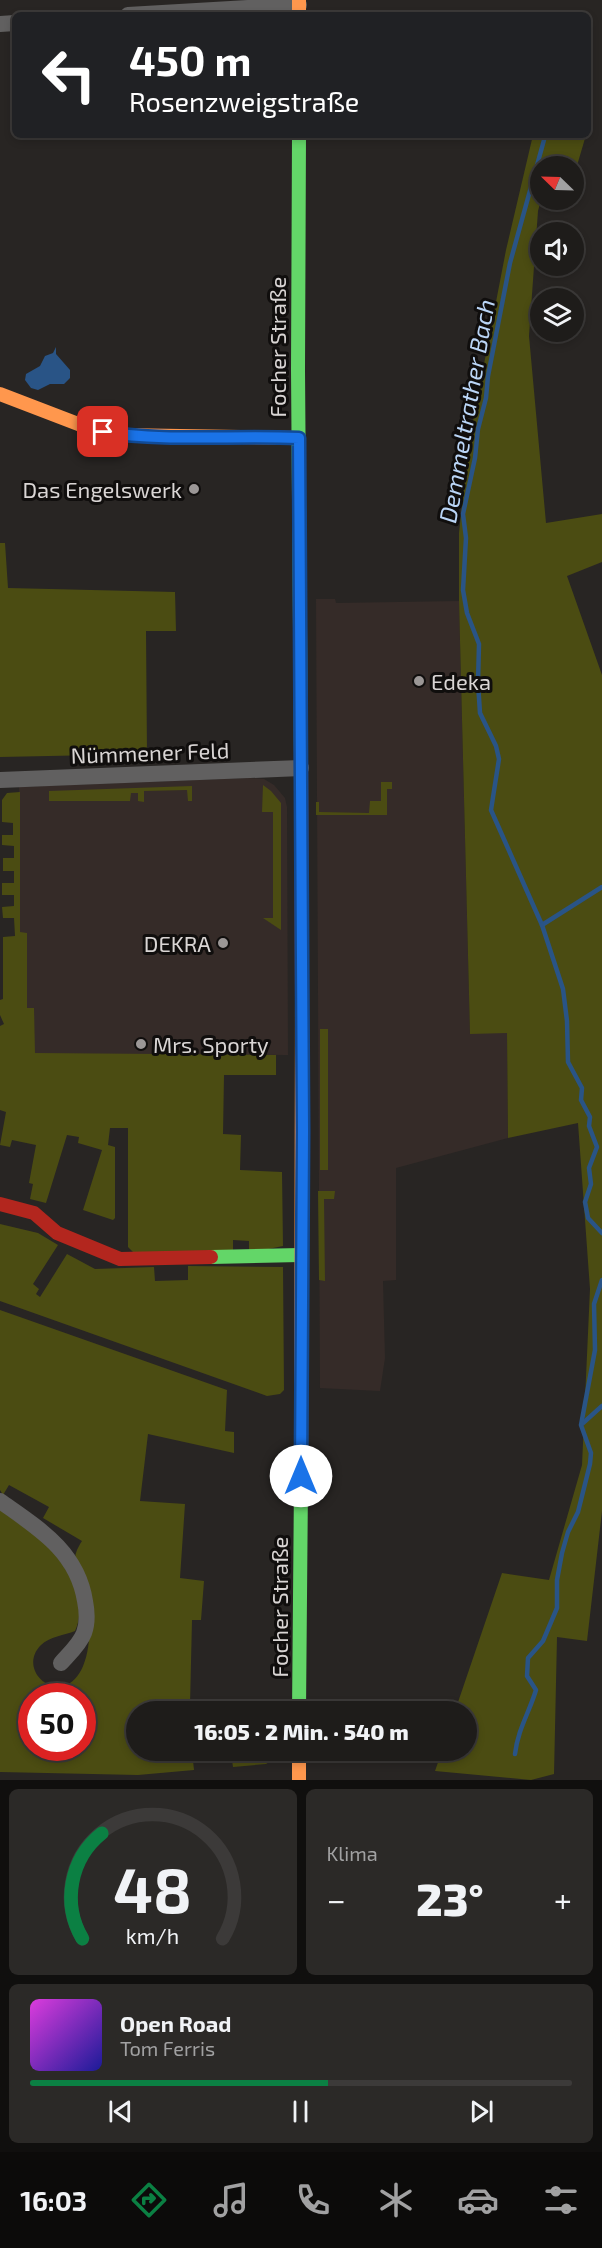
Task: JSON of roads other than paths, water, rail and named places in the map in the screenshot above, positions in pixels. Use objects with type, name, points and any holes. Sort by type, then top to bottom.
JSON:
[{"type":"main road","name":"Focher Straße","points":[[299,138],[303,1131],[300,1255],[299,1701]]},
{"type":"main road","points":[[0,394],[86,427],[120,435],[299,438]]},
{"type":"main road","points":[[0,1204],[34,1213],[57,1233],[120,1259],[300,1255]]},
{"type":"main road","points":[[299,1761],[299,1780],[303,1780]]},
{"type":"street","points":[[192,12],[299,7]]},
{"type":"street","name":"Nümmener Feld","points":[[0,780],[302,768]]},
{"type":"street","points":[[0,1501],[50,1537],[60,1547],[81,1582],[87,1606],[86,1625],[83,1635],[61,1663]]},
{"type":"street","points":[[292,1780],[299,1780]]},
{"type":"water","points":[[56,347],[56,354],[70,370],[70,378],[64,384],[50,384],[38,390],[31,388],[25,380],[26,374],[40,366],[45,356],[53,353]]},
{"type":"waterway","name":"Demmeltrather Bach","points":[[544,140],[510,263],[488,376],[486,398],[478,429],[475,458],[463,514],[466,538],[463,590],[467,613],[479,644],[480,713],[496,746],[499,759],[491,810],[542,925],[563,989],[567,1021],[568,1062],[582,1088],[581,1100],[590,1117],[589,1126],[597,1147],[589,1168],[591,1184],[585,1202],[588,1218],[602,1233]]},
{"type":"waterway","points":[[542,925],[602,887]]},
{"type":"waterway","name":"Demmeltrather Bach","points":[[515,1754],[521,1729],[536,1690],[527,1676],[528,1658],[543,1641],[557,1608],[557,1580],[562,1553],[568,1532],[578,1512],[590,1464],[591,1453],[581,1425],[595,1350],[594,1304],[602,1280]]},
{"type":"waterway","points":[[582,1424],[602,1406]]},
{"type":"place","name":"Das Engelswerk","points":[[194,489]]},
{"type":"place","name":"Edeka","points":[[419,681]]},
{"type":"place","name":"DEKRA","points":[[223,943]]},
{"type":"place","name":"Mrs. Sporty","points":[[141,1044]]}]
